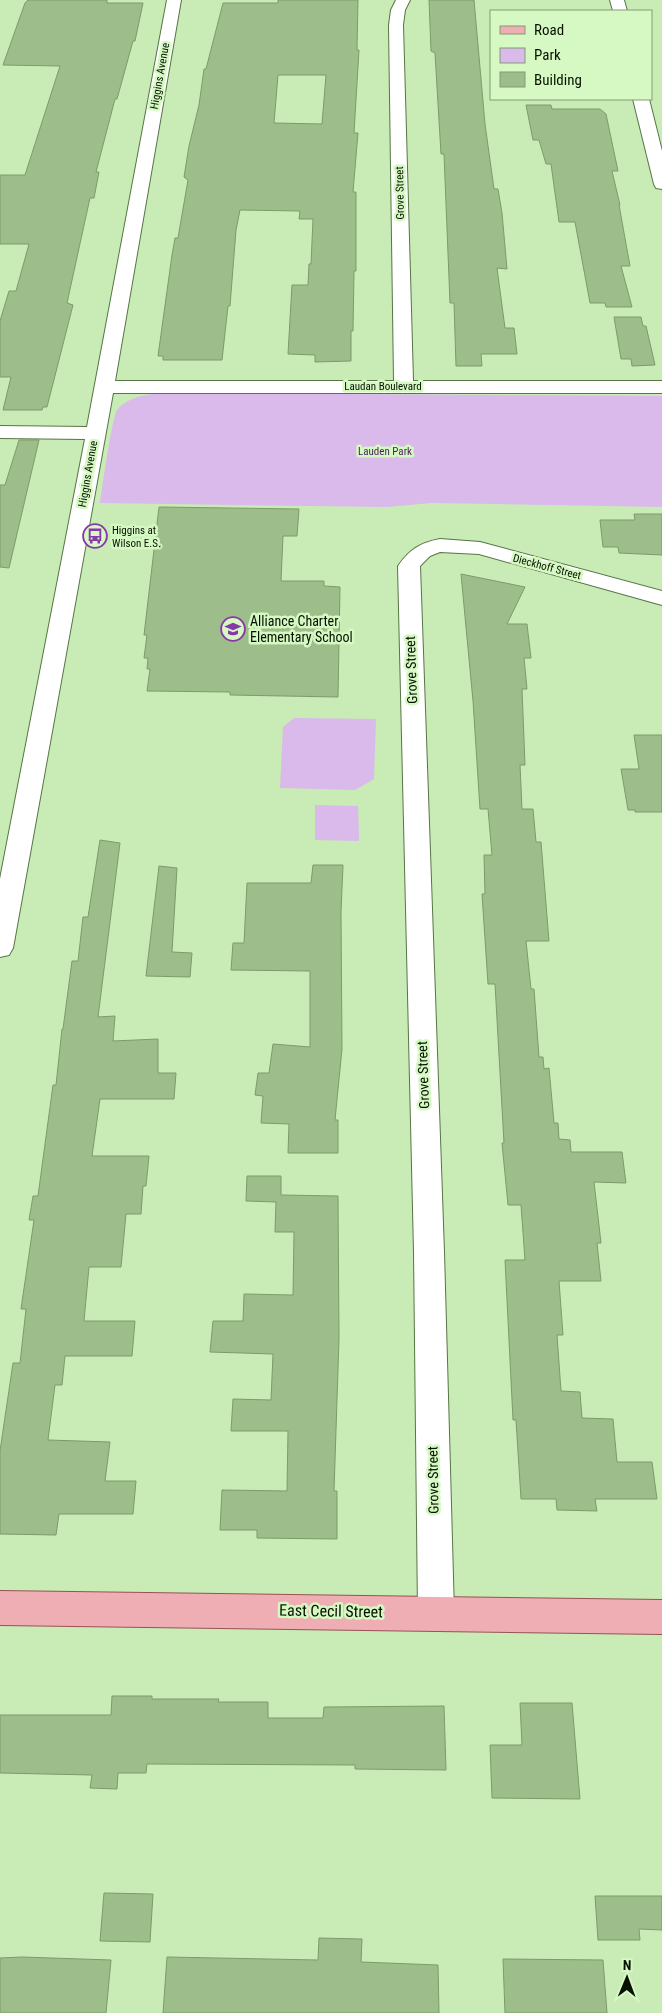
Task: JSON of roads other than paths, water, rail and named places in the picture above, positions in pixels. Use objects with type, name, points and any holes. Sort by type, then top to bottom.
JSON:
[{"type":"main road","name":"East Cecil Street","points":[[0,1608],[662,1617]]},
{"type":"street","name":"Higgins Avenue","points":[[0,948],[174,0]]},
{"type":"street","name":"Grove Street","points":[[403,0],[398,10],[396,25],[404,386]]},
{"type":"street","points":[[641,100],[662,184]]},
{"type":"street","name":"Laudan Boulevard","points":[[104,387],[662,387]]},
{"type":"street","points":[[0,432],[96,432]]},
{"type":"street","name":"Dieckhoff Street","points":[[430,547],[454,545],[480,548],[662,598]]},
{"type":"street","name":"Grove Street","points":[[430,547],[413,560],[408,575],[428,1242],[436,1613]]},
{"type":"place","name":"Higgins at Wilson E.S.","points":[[95,536]]},
{"type":"place","name":"Alliance Charter Elementary School","points":[[233,629]]},
{"type":"park label","name":"Lauden Park","points":[[385,451]]}]
